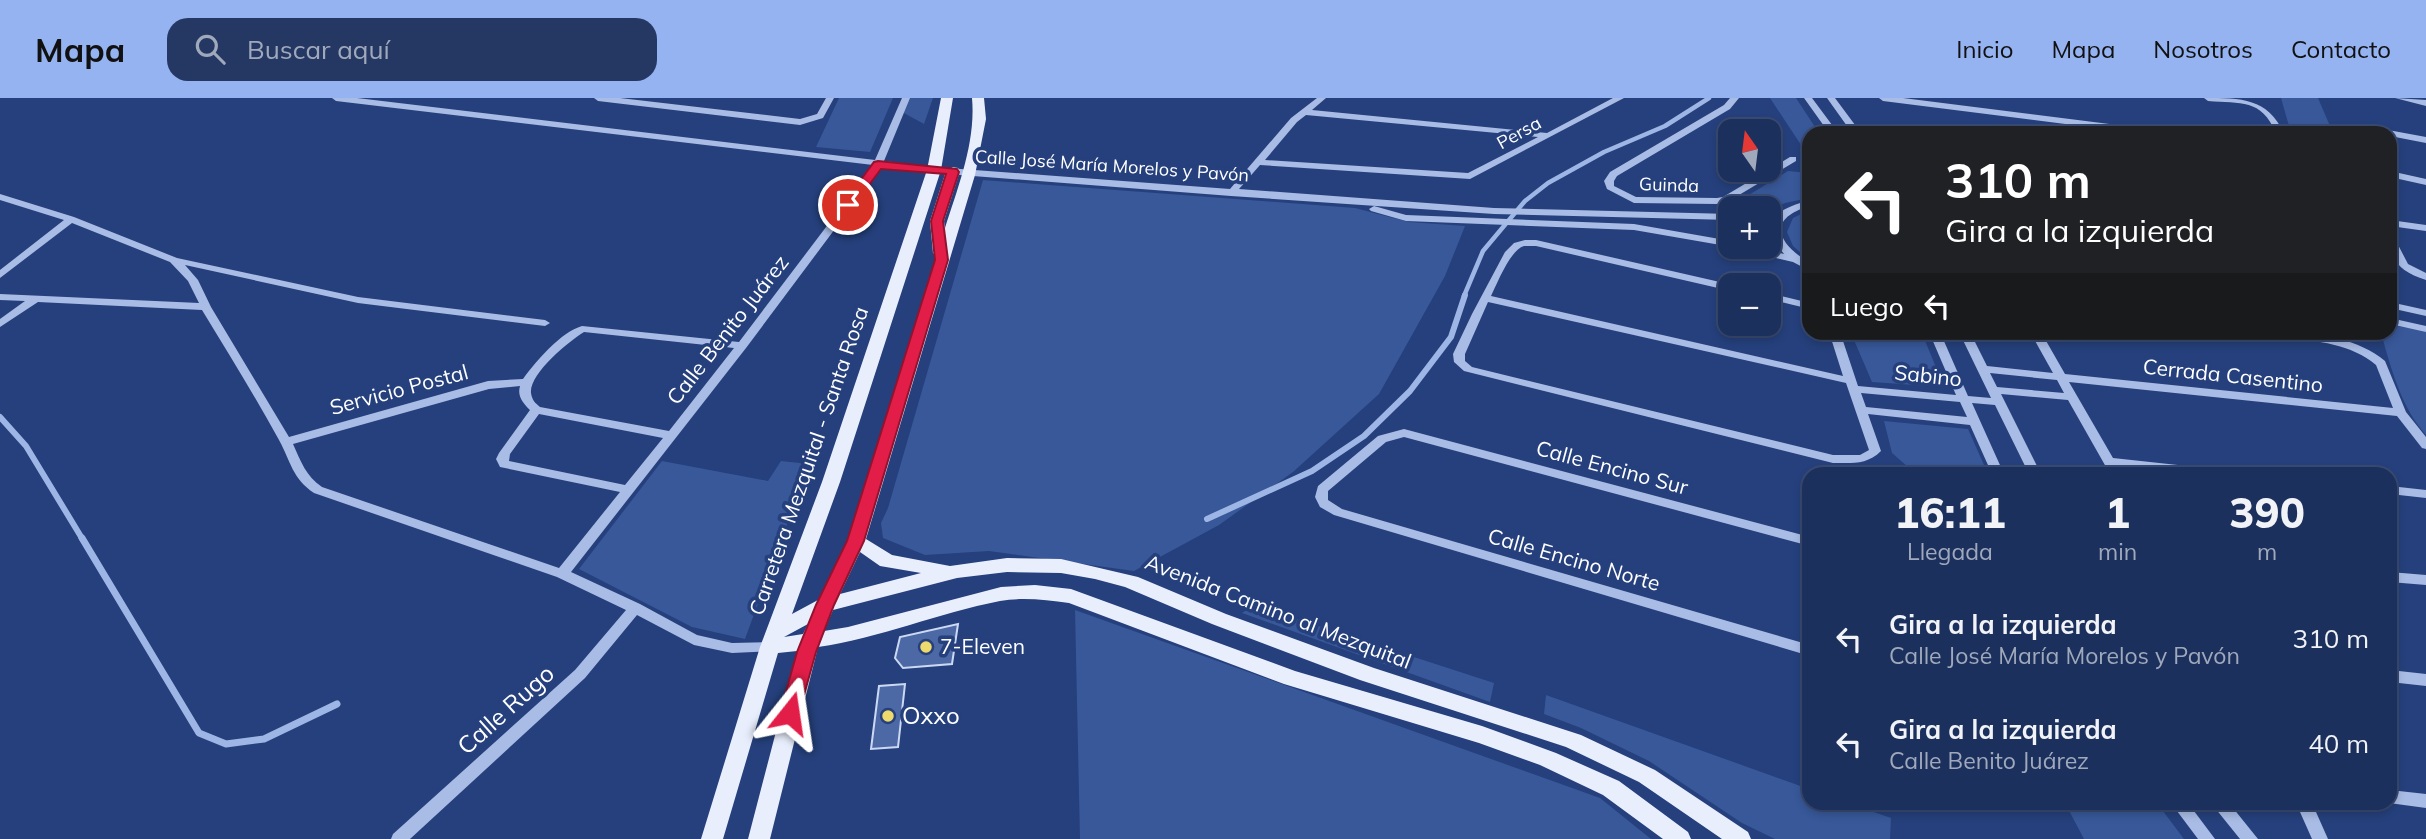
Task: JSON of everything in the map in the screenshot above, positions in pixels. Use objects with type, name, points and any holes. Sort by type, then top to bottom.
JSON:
[{"type":"main road","name":"Carretera Mezquital - Santa Rosa","points":[[712,839],[773,640],[831,482],[933,170],[947,98]]},
{"type":"main road","points":[[759,839],[810,642],[856,541],[969,173],[980,119],[978,98]]},
{"type":"main road","points":[[941,260],[937,221],[953,172]]},
{"type":"main road","points":[[856,541],[887,561],[957,571]]},
{"type":"main road","name":"Avenida Camino al Mezquital","points":[[773,640],[825,605],[957,571],[1007,565],[1061,566],[1131,582],[1219,619],[1367,674],[1573,741],[1647,776],[1740,839]]},
{"type":"main road","points":[[773,640],[810,642],[900,623],[1001,594],[1035,592],[1071,596],[1291,678],[1482,735],[1548,759],[1611,788],[1680,839]]},
{"type":"street","name":"Calle José María Morelos y Pavón","points":[[336,98],[878,165],[1494,211],[1526,218],[1634,227],[1718,241]]},
{"type":"street","points":[[598,98],[786,121],[808,121],[820,116],[830,98]]},
{"type":"street","name":"Calle Benito Juárez","points":[[562,574],[742,346],[878,165],[906,98]]},
{"type":"street","points":[[1231,193],[1304,112],[1322,98]]},
{"type":"street","points":[[1599,98],[1618,99]]},
{"type":"street","name":"Guinda","points":[[1735,98],[1727,107],[1613,174],[1609,181],[1610,187],[1624,197],[1634,200],[1717,201],[1726,199],[1793,159]]},
{"type":"street","points":[[1808,98],[1829,126]]},
{"type":"street","points":[[1832,98],[1852,126]]},
{"type":"street","points":[[1883,98],[2102,126]]},
{"type":"street","points":[[2208,98],[2259,106],[2271,113],[2277,126]]},
{"type":"street","points":[[2399,98],[2426,103]]},
{"type":"street","name":"Persa","points":[[1260,162],[1470,176],[1618,99]]},
{"type":"street","points":[[1304,112],[1546,135]]},
{"type":"street","points":[[2397,135],[2426,140]]},
{"type":"street","points":[[2397,175],[2426,181]]},
{"type":"street","points":[[0,197],[71,219],[174,260],[358,300],[545,323]]},
{"type":"street","name":"Calle José María Morelos y Pavón","points":[[1344,201],[1406,218],[1486,222],[1526,218],[1718,217]]},
{"type":"street","points":[[1781,213],[1802,206]]},
{"type":"street","points":[[1784,213],[1776,221],[1776,237],[1782,248],[1802,264]]},
{"type":"street","points":[[0,275],[71,219]]},
{"type":"street","points":[[2397,224],[2426,228]]},
{"type":"street","points":[[1718,285],[1536,243],[1522,244],[1513,250],[1485,298],[1459,354],[1460,362],[1468,369],[1833,458],[1863,458],[1875,451],[1837,340]]},
{"type":"street","points":[[2397,253],[2404,267],[2426,277]]},
{"type":"street","points":[[1781,256],[1794,259]]},
{"type":"street","points":[[174,260],[193,280],[206,307],[286,442],[299,472],[318,490],[562,574],[635,608],[694,640],[732,648],[773,640]]},
{"type":"street","points":[[0,297],[206,307]]},
{"type":"street","points":[[0,324],[37,298]]},
{"type":"street","name":"Sabino","points":[[1485,298],[1853,385],[1997,402]]},
{"type":"street","points":[[1781,299],[1802,304]]},
{"type":"street","points":[[2397,307],[2426,313]]},
{"type":"street","points":[[2397,323],[2426,329]]},
{"type":"street","points":[[670,435],[536,410],[526,404],[523,397],[525,382],[576,332],[590,328],[742,346]]},
{"type":"street","points":[[1937,340],[1995,467]]},
{"type":"street","points":[[1968,340],[2031,467]]},
{"type":"street","points":[[2040,340],[2112,467]]},
{"type":"street","name":"Cerrada Casentino","points":[[2321,340],[2348,345],[2381,363],[2401,413],[2426,444]]},
{"type":"street","name":"Cerrada Casentino","points":[[1982,369],[2401,413]]},
{"type":"street","name":"Servicio Postal","points":[[286,442],[488,385],[525,382]]},
{"type":"street","points":[[1992,390],[2071,397]]},
{"type":"street","points":[[536,410],[505,453],[504,464],[628,489]]},
{"type":"street","name":"Sabino","points":[[1862,410],[1974,422]]},
{"type":"street","name":"Calle Encino Sur","points":[[1328,507],[1321,501],[1322,489],[1382,439],[1396,433],[1405,433],[1802,540]]},
{"type":"street","points":[[2109,462],[2157,467]]},
{"type":"street","points":[[2397,491],[2426,494]]},
{"type":"street","name":"Calle Encino Norte","points":[[1328,507],[1802,649]]},
{"type":"street","points":[[2397,578],[2426,580]]},
{"type":"street","name":"Calle Rugo","points":[[399,839],[580,674],[635,608]]},
{"type":"street","points":[[2397,677],[2426,680]]},
{"type":"street","points":[[2397,798],[2426,801]]},
{"type":"street","points":[[2184,810],[2207,839]]},
{"type":"street","points":[[2225,810],[2250,839]]},
{"type":"street","points":[[2307,810],[2320,839]]},
{"type":"shaded area","points":[[839,98],[893,98],[870,152],[816,147]]},
{"type":"shaded area","points":[[908,98],[933,98],[924,124],[902,112]]},
{"type":"shaded area","points":[[1770,98],[1796,98],[1814,126],[1802,126],[1802,146]]},
{"type":"shaded area","points":[[2281,98],[2318,98],[2330,126],[2289,126]]},
{"type":"shaded area","points":[[1788,171],[1802,172],[1802,199],[1781,205],[1781,196],[1747,196],[1770,182],[1782,182],[1782,175]]},
{"type":"shaded area","points":[[983,180],[1355,208],[1409,222],[1465,226],[1445,276],[1379,394],[1293,472],[1219,525],[1134,571],[989,551],[925,555],[883,538],[881,523],[888,508]]},
{"type":"shaded area","points":[[1802,214],[1802,254],[1793,246],[1787,232],[1793,218]]},
{"type":"shaded area","points":[[2397,326],[2426,331],[2426,435],[2403,400],[2383,340],[2397,340]]},
{"type":"shaded area","points":[[1854,340],[1925,340],[1944,387],[1872,382]]},
{"type":"shaded area","points":[[1884,421],[1968,429],[1985,467],[1908,467],[1892,453]]},
{"type":"shaded area","points":[[662,461],[768,481],[781,461],[809,464],[745,639],[692,627],[579,569]]},
{"type":"shaded area","points":[[1254,605],[1494,683],[1490,702],[1242,613]]},
{"type":"shaded area","points":[[1075,610],[1600,798],[1651,839],[1080,839]]},
{"type":"shaded area","points":[[1546,695],[1802,786],[1802,810],[1868,810],[1891,818],[1890,839],[1775,839],[1742,823],[1649,761],[1581,728],[1544,714]]},
{"type":"shaded area","points":[[2069,810],[2162,810],[2184,839],[2084,839]]},
{"type":"building","name":"7-Eleven","points":[[958,624],[952,664],[903,668],[895,658],[900,637]]},
{"type":"building","name":"Oxxo","points":[[905,684],[898,747],[871,749],[879,686]]},
{"type":"waterway","points":[[1464,296],[1483,251],[1525,201],[1548,183],[1604,152],[1665,126],[1709,98]]},
{"type":"waterway","points":[[1207,519],[1312,471],[1364,436],[1410,391],[1451,337],[1465,295]]},
{"type":"waterway","points":[[0,417],[26,446],[83,540]]},
{"type":"waterway","points":[[82,538],[199,733],[226,744],[264,739],[337,704]]},
{"type":"place","name":"7-Eleven","points":[[926,647]]},
{"type":"place","name":"Oxxo","points":[[888,716]]},
{"type":"route","points":[[790,713],[806,652],[856,541],[941,260],[937,221],[953,172],[878,165],[848,205]]}]
